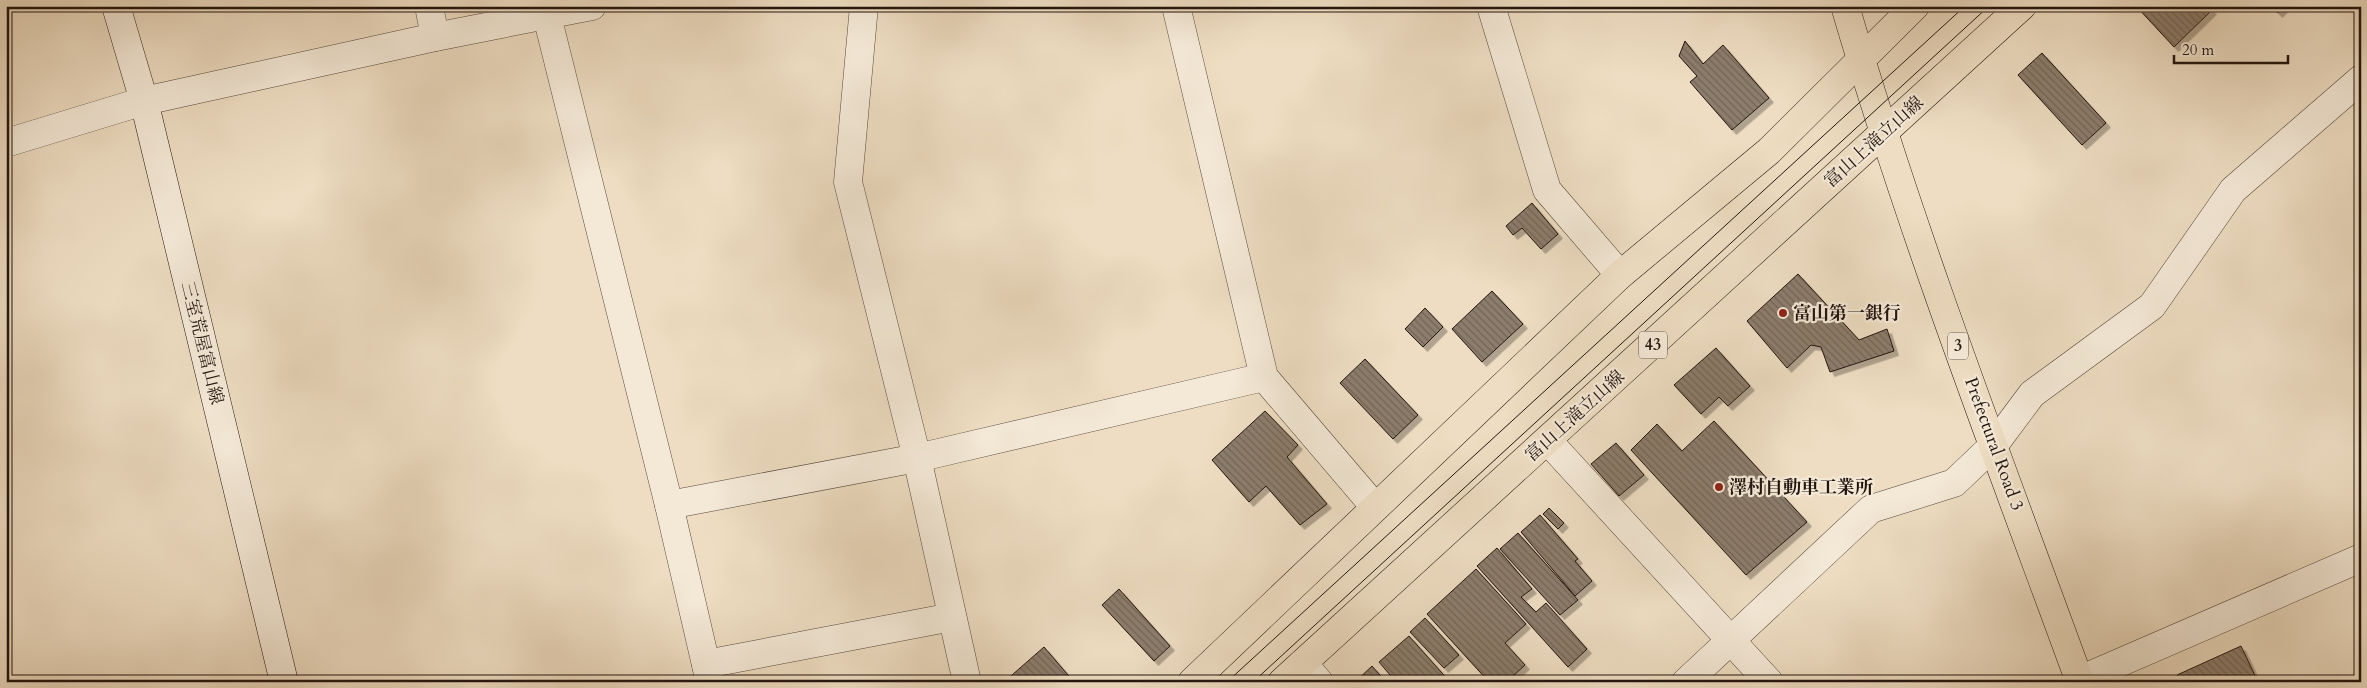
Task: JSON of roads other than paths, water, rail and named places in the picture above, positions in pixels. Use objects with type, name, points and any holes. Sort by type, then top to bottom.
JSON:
[{"type":"main road","name":"Prefectural Road 3","points":[[1845,6],[1885,133],[2078,681]]},
{"type":"main road","points":[[1192,682],[1620,276],[1769,151],[1860,58],[1915,6]]},
{"type":"main road","name":"富山上滝立山線","points":[[1282,682],[1311,672],[1548,441],[2022,6]]},
{"type":"street","name":"三室荒屋富山線","points":[[116,6],[144,101],[284,682]]},
{"type":"street","points":[[429,6],[435,37]]},
{"type":"street","points":[[6,143],[144,101],[435,37],[592,6]]},
{"type":"street","points":[[864,6],[848,182],[917,458],[967,682]]},
{"type":"street","points":[[1176,6],[1264,377],[1375,507]]},
{"type":"street","points":[[1491,6],[1548,190],[1620,276]]},
{"type":"street","points":[[548,16],[669,505],[708,673],[952,617]]},
{"type":"street","points":[[1686,682],[1871,509],[1954,483],[1994,445],[2032,394],[2152,306],[2233,190],[2361,80]]},
{"type":"street","points":[[669,505],[917,458],[1264,377]]},
{"type":"street","points":[[1548,441],[1769,682]]},
{"type":"street","points":[[2078,681],[2361,558]]},
{"type":"tram line","points":[[1227,682],[1965,6]]},
{"type":"tram line","points":[[1253,682],[1989,6]]},
{"type":"place","name":"富山第一銀行","points":[[1783,313]]},
{"type":"place","name":"澤村自動車工業所","points":[[1719,487]]}]
